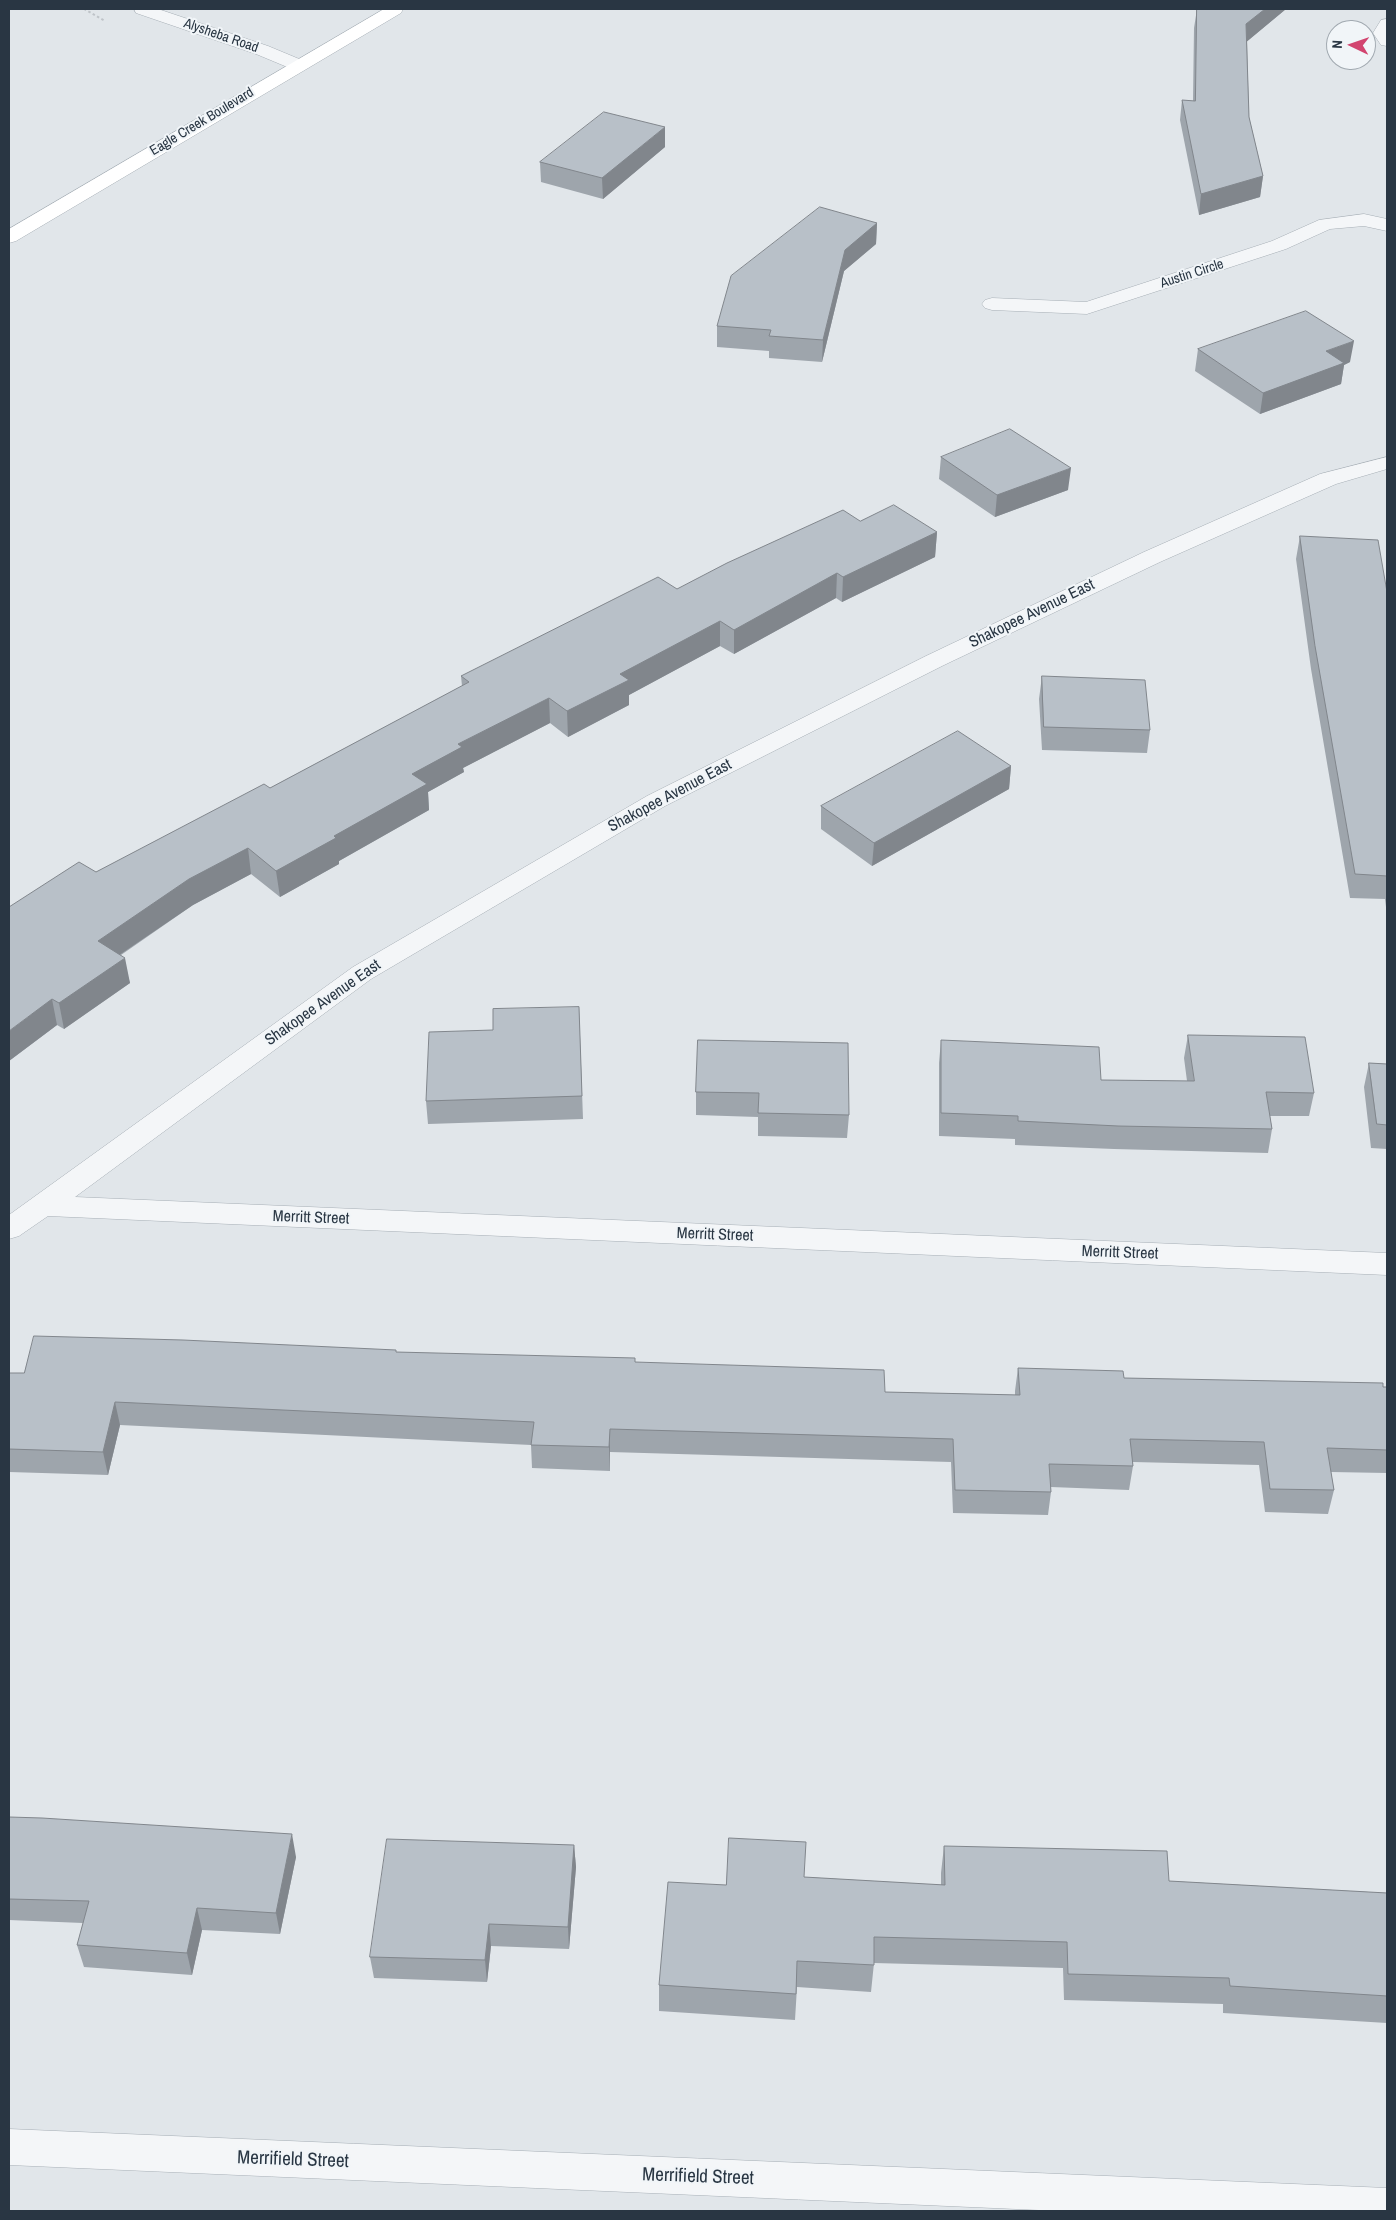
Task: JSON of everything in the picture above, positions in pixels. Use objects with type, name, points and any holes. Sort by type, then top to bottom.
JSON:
[{"type":"street","name":"Alysheba Road","points":[[142,9],[262,50],[298,66]]},
{"type":"street","name":"Eagle Creek Boulevard","points":[[9,237],[395,9]]},
{"type":"street","points":[[1387,24],[1381,33],[1387,41]]},
{"type":"street","name":"Austin Circle","points":[[992,304],[1087,308],[1279,245],[1326,224],[1364,220],[1387,225]]},
{"type":"street","name":"Shakopee Avenue East","points":[[9,1229],[362,973],[656,800],[934,661],[1152,556],[1328,479],[1387,463]]},
{"type":"street","name":"Merritt Street","points":[[43,1206],[1387,1264]]},
{"type":"street","name":"Merrifield Street","points":[[9,2147],[1387,2207]]},
{"type":"building","points":[[1197,9],[1265,9],[1246,24],[1249,117],[1263,176],[1201,194],[1182,100],[1195,101]]},
{"type":"building","points":[[604,112],[665,127],[602,178],[540,162]]},
{"type":"building","points":[[820,207],[877,223],[845,250],[823,340],[769,336],[771,330],[717,326],[731,276]]},
{"type":"building","points":[[1306,311],[1354,341],[1326,351],[1344,363],[1263,393],[1198,349]]},
{"type":"building","points":[[1010,429],[1071,468],[997,495],[941,457]]},
{"type":"building","points":[[894,505],[937,532],[843,577],[837,573],[734,630],[720,621],[620,674],[629,680],[567,711],[549,698],[458,744],[462,747],[412,774],[427,784],[276,871],[248,848],[189,879],[98,941],[125,958],[59,1003],[52,999],[9,1031],[9,907],[79,862],[96,872],[264,784],[270,788],[469,682],[461,676],[658,577],[677,589],[727,563],[843,510],[860,521]]},
{"type":"building","points":[[1300,536],[1378,540],[1387,592],[1387,876],[1355,874],[1315,646]]},
{"type":"building","points":[[1042,676],[1145,680],[1150,730],[1044,727]]},
{"type":"building","points":[[958,731],[1011,766],[874,843],[821,806]]},
{"type":"building","points":[[579,1007],[582,1096],[426,1101],[429,1032],[493,1030],[493,1009]]},
{"type":"building","points":[[1188,1035],[1305,1037],[1314,1093],[1266,1092],[1272,1129],[1118,1126],[1018,1121],[1018,1116],[941,1113],[941,1040],[1099,1047],[1101,1080],[1194,1081]]},
{"type":"building","points":[[698,1040],[848,1043],[849,1115],[758,1113],[759,1093],[696,1092]]},
{"type":"building","points":[[1369,1063],[1387,1064],[1387,1125],[1377,1124]]},
{"type":"building","points":[[34,1336],[183,1340],[396,1350],[396,1352],[635,1358],[635,1362],[884,1370],[885,1392],[1020,1395],[1018,1368],[1123,1371],[1124,1378],[1383,1383],[1383,1387],[1387,1387],[1387,1450],[1327,1448],[1334,1490],[1270,1489],[1264,1442],[1130,1439],[1133,1466],[1049,1464],[1051,1492],[955,1490],[953,1439],[610,1429],[609,1447],[531,1445],[534,1422],[115,1402],[103,1452],[9,1449],[9,1373],[24,1373]]},
{"type":"building","points":[[9,1817],[292,1834],[276,1913],[197,1908],[187,1953],[77,1945],[89,1901],[9,1899]]},
{"type":"building","points":[[729,1838],[806,1842],[804,1877],[945,1885],[944,1846],[1167,1851],[1169,1881],[1387,1893],[1387,1996],[1230,1986],[1229,1978],[1068,1974],[1067,1942],[874,1937],[874,1965],[797,1961],[796,1994],[659,1985],[668,1882],[726,1885]]},
{"type":"building","points":[[387,1839],[574,1845],[568,1927],[489,1924],[485,1960],[370,1957]]}]
